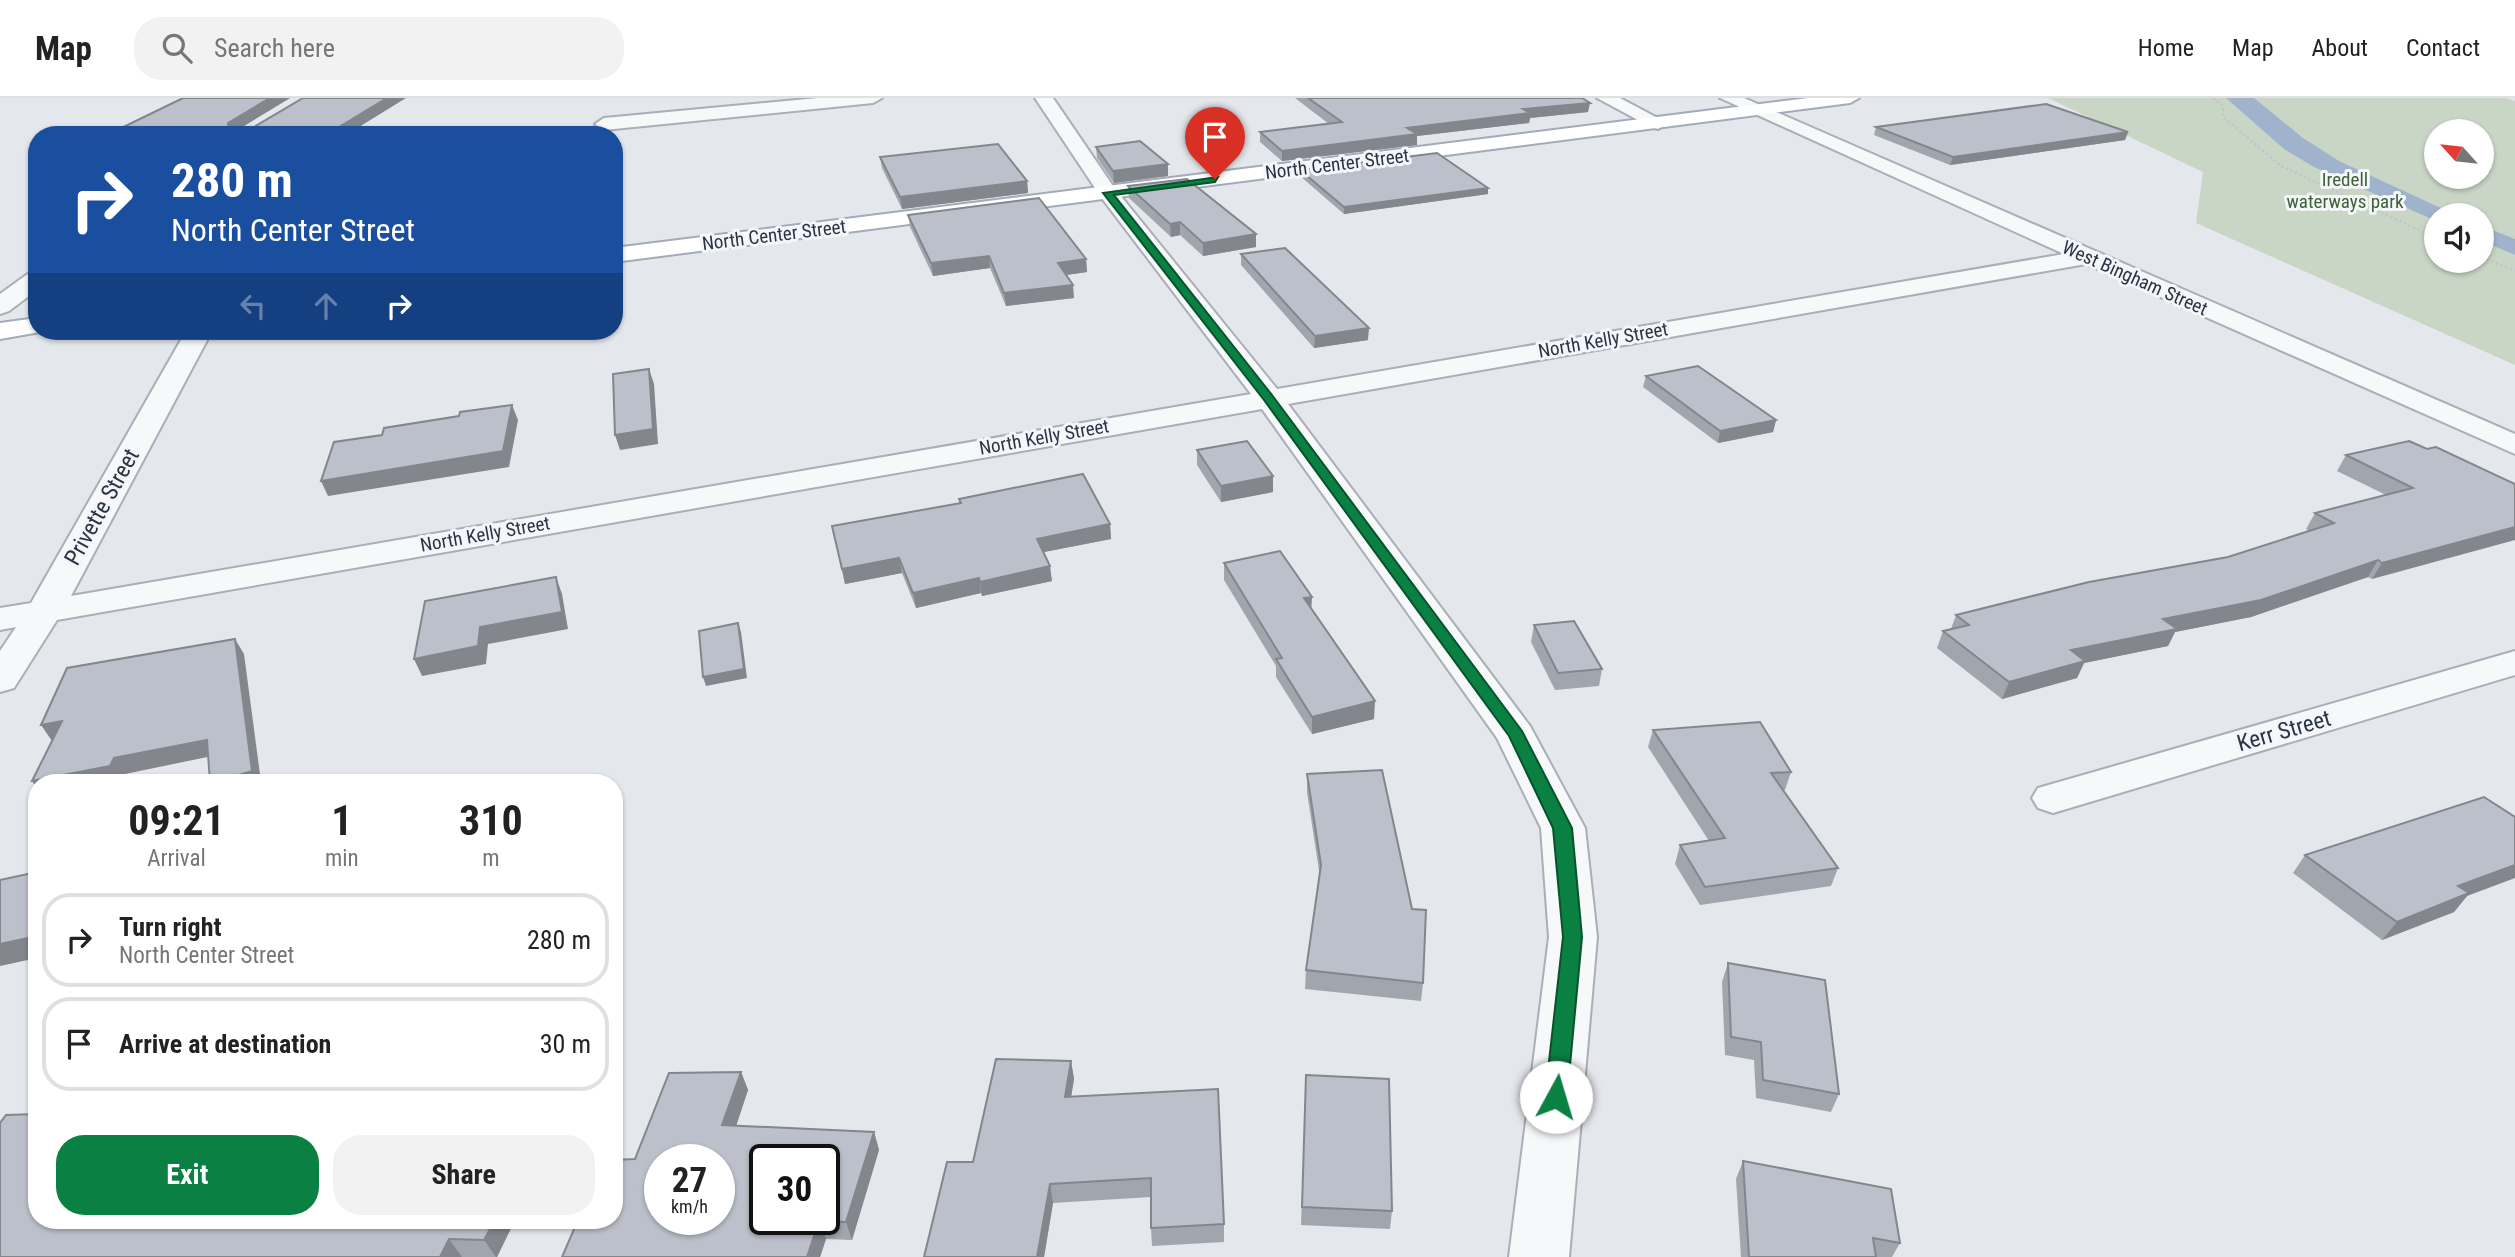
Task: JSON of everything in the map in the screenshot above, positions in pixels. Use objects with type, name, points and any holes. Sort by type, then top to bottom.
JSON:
[{"type":"main road","name":"North Center Street","points":[[623,254],[1850,98]]},
{"type":"main road","points":[[0,331],[28,327]]},
{"type":"street","points":[[604,124],[873,98]]},
{"type":"street","points":[[1044,98],[1108,193],[1268,397],[1516,735],[1563,828],[1573,937],[1539,1257]]},
{"type":"street","points":[[1606,98],[1658,123]]},
{"type":"street","name":"West Bingham Street","points":[[1729,98],[2515,445]]},
{"type":"street","name":"North Kelly Street","points":[[0,619],[1268,397],[2089,257]]},
{"type":"street","points":[[0,306],[28,285]]},
{"type":"street","name":"Privette Street","points":[[0,680],[44,612],[195,340]]},
{"type":"street","name":"Kerr Street","points":[[2053,798],[2515,663]]},
{"type":"path","points":[[2213,98],[2223,106],[2223,117],[2281,166],[2424,232]]},
{"type":"path","points":[[2494,262],[2515,271]]},
{"type":"green space","name":"Iredell waterways park","points":[[2048,98],[2506,98],[2515,101],[2515,365],[2196,223],[2203,172]]},
{"type":"water","points":[[2226,98],[2254,98],[2303,138],[2339,161],[2430,203],[2424,203],[2424,216],[2314,167],[2284,149]]},
{"type":"water","points":[[2494,231],[2515,239],[2515,255],[2494,246]]},
{"type":"building","points":[[183,98],[270,98],[228,123],[228,126],[125,126]]},
{"type":"building","points":[[303,98],[387,98],[341,126],[256,126]]},
{"type":"building","points":[[1308,98],[1582,98],[1590,103],[1523,109],[1530,113],[1407,128],[1417,134],[1282,151],[1260,132],[1342,122]]},
{"type":"building","points":[[2046,104],[2128,132],[1953,157],[1876,127]]},
{"type":"building","points":[[1140,141],[1168,164],[1113,171],[1096,147]]},
{"type":"building","points":[[998,144],[1027,181],[900,197],[880,157]]},
{"type":"building","points":[[1437,153],[1488,188],[1344,207],[1300,170]]},
{"type":"building","points":[[1187,179],[1256,234],[1203,243],[1180,222],[1170,224],[1128,186]]},
{"type":"building","points":[[1039,198],[1086,259],[1058,263],[1073,285],[1004,293],[989,256],[931,263],[908,215]]},
{"type":"building","points":[[1285,248],[1369,328],[1315,336],[1241,254]]},
{"type":"building","points":[[1698,366],[1776,420],[1720,431],[1646,376]]},
{"type":"building","points":[[649,369],[653,429],[615,435],[613,374]]},
{"type":"building","points":[[512,405],[503,451],[321,481],[334,442],[382,435],[384,428],[459,416],[460,412]]},
{"type":"building","points":[[1247,441],[1273,476],[1221,486],[1197,450]]},
{"type":"building","points":[[2409,441],[2427,449],[2436,447],[2515,484],[2515,527],[2382,563],[2378,560],[2261,600],[2163,619],[2177,629],[2071,650],[2085,661],[2009,682],[1943,631],[1969,625],[1956,615],[2089,582],[2228,557],[2334,523],[2315,513],[2413,488],[2346,455]]},
{"type":"building","points":[[1083,474],[1110,524],[1037,539],[1050,566],[980,582],[979,578],[913,593],[899,558],[842,569],[832,526],[961,503],[959,499]]},
{"type":"building","points":[[1280,551],[1312,597],[1304,598],[1375,701],[1312,717],[1276,659],[1282,658],[1224,563]]},
{"type":"building","points":[[556,577],[562,612],[480,627],[478,646],[414,659],[425,601]]},
{"type":"building","points":[[1574,621],[1602,669],[1558,673],[1534,625]]},
{"type":"building","points":[[738,623],[744,669],[703,677],[699,631]]},
{"type":"building","points":[[235,639],[252,771],[242,774],[209,774],[207,740],[114,758],[110,766],[68,774],[36,774],[62,721],[41,725],[67,668]]},
{"type":"building","points":[[1760,722],[1791,772],[1771,773],[1838,868],[1705,887],[1680,845],[1725,838],[1653,730]]},
{"type":"building","points":[[1382,770],[1412,909],[1426,910],[1423,983],[1306,970],[1321,865],[1307,774]]},
{"type":"building","points":[[2484,797],[2515,817],[2515,865],[2458,886],[2469,893],[2397,922],[2305,855]]},
{"type":"building","points":[[28,874],[28,938],[0,944],[0,880]]},
{"type":"building","points":[[1728,963],[1825,980],[1839,1094],[1763,1080],[1761,1042],[1731,1037]]},
{"type":"building","points":[[996,1059],[1071,1061],[1065,1097],[1218,1089],[1224,1224],[1151,1228],[1151,1178],[1050,1184],[1037,1257],[924,1257],[947,1162],[973,1162]]},
{"type":"building","points":[[741,1072],[722,1125],[874,1132],[846,1222],[840,1222],[840,1144],[749,1144],[749,1235],[814,1235],[807,1257],[562,1257],[574,1229],[623,1229],[623,1160],[635,1159],[669,1073]]},
{"type":"building","points":[[1306,1075],[1389,1079],[1392,1211],[1302,1207]]},
{"type":"building","points":[[28,1114],[28,1229],[490,1229],[484,1240],[449,1239],[440,1257],[0,1257],[0,1123],[6,1115]]},
{"type":"building","points":[[1743,1161],[1891,1189],[1900,1243],[1873,1238],[1876,1257],[1749,1257]]},
{"type":"route","points":[[1215,179],[1108,193],[1268,397],[1516,735],[1563,828],[1573,937],[1556,1097]]}]
